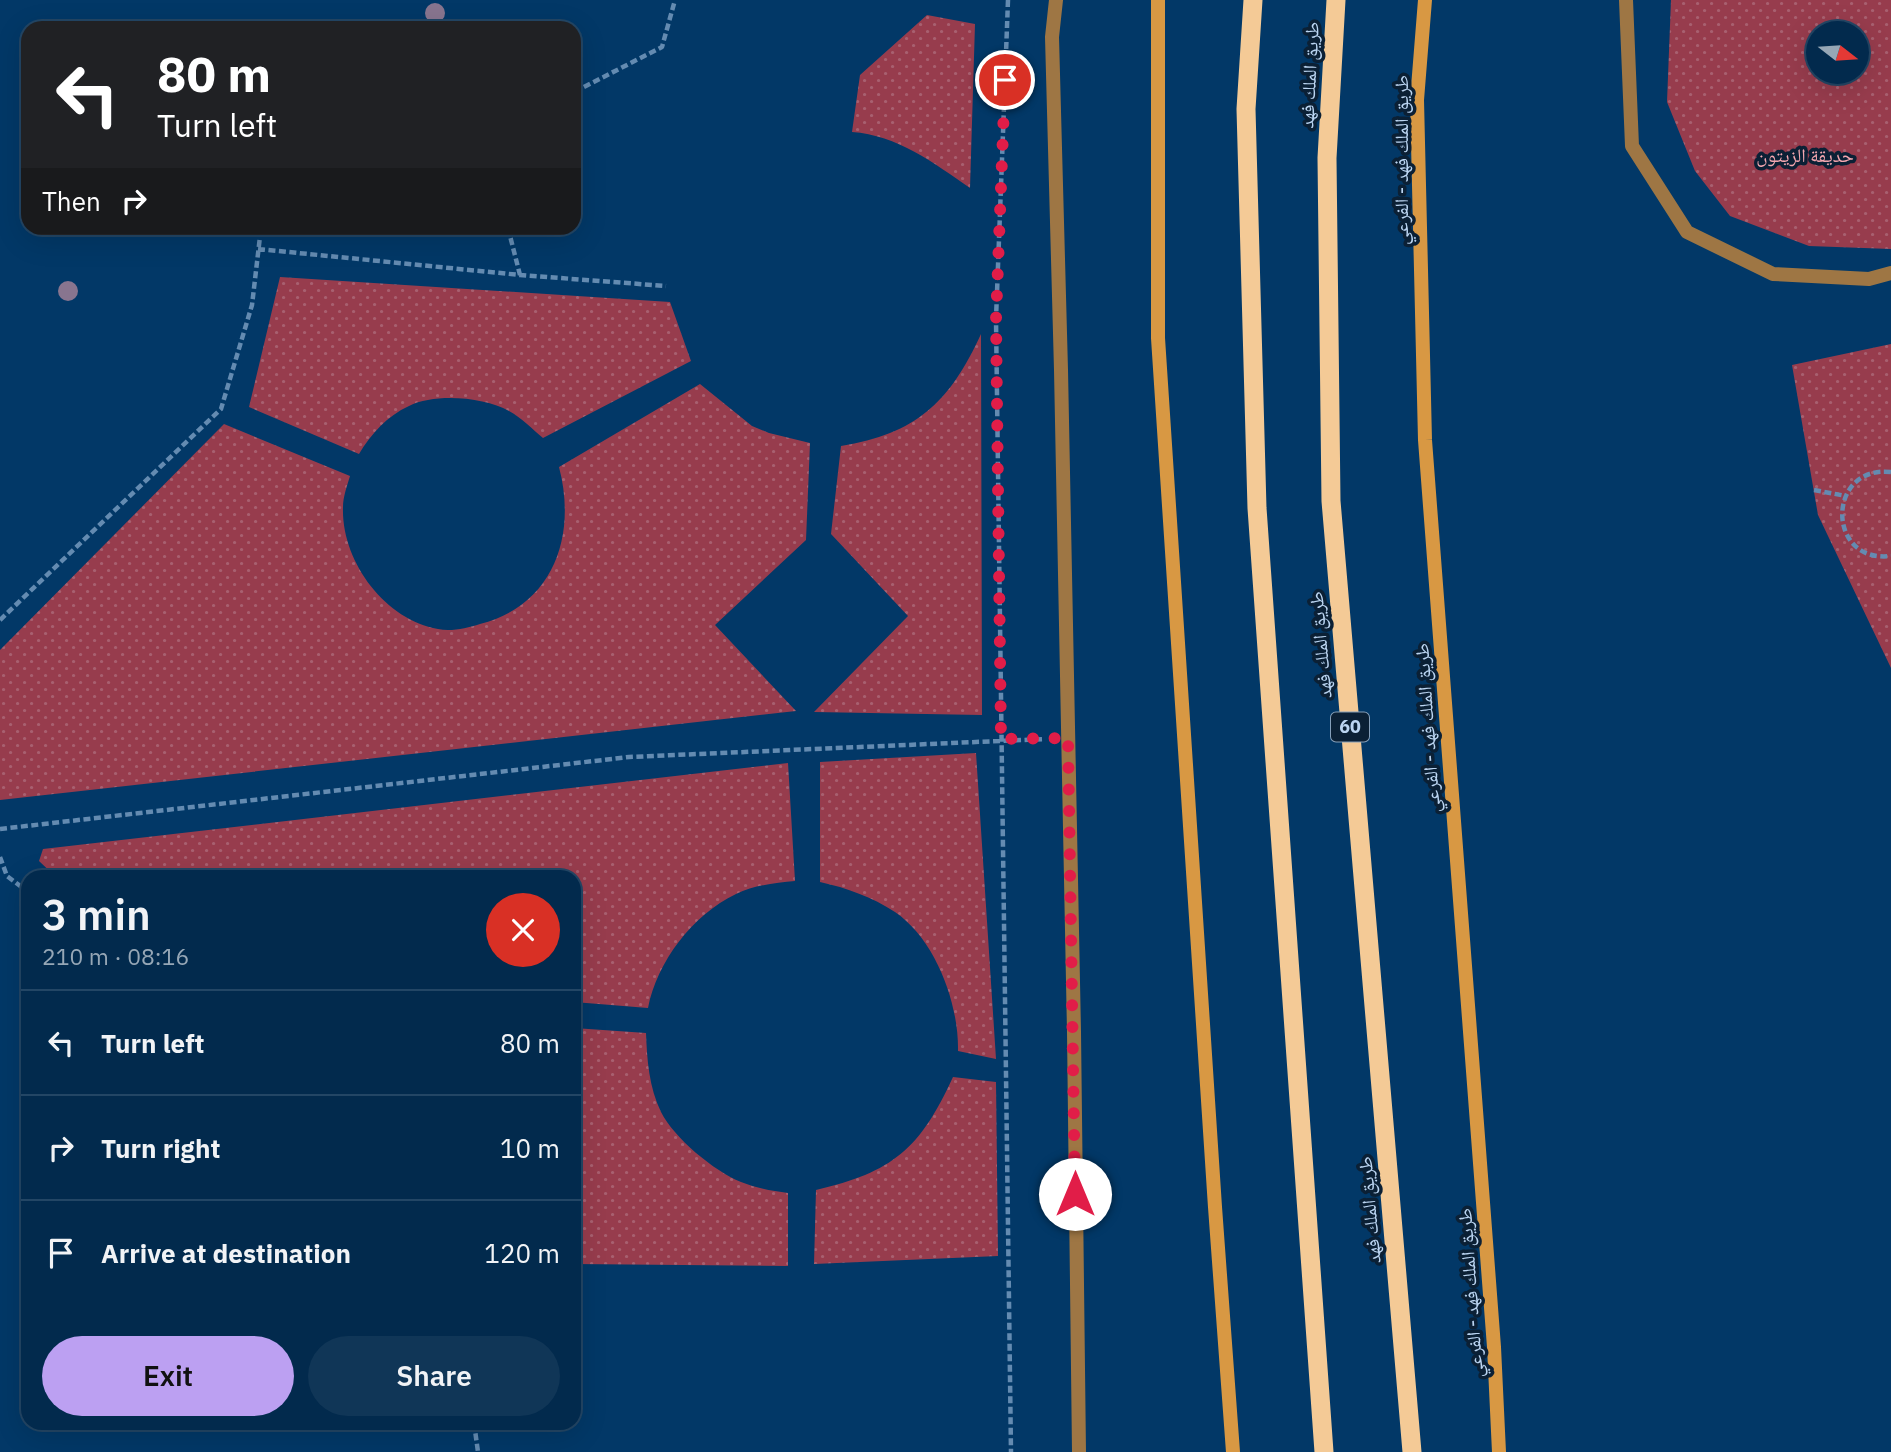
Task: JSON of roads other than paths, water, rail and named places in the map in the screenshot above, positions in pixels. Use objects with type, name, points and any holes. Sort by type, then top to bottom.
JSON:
[{"type":"highway","points":[[1253,0],[1246,109],[1256,509],[1324,1452]]},
{"type":"highway","name":"طريق الملك فهد","points":[[1336,0],[1326,159],[1331,501],[1412,1452]]},
{"type":"main road","points":[[1158,0],[1158,338],[1233,1452]]},
{"type":"main road","name":"طريق الملك فهد - الفرعي","points":[[1425,0],[1417,100],[1425,440],[1494,1348],[1499,1452]]},
{"type":"street","points":[[1056,0],[1052,37],[1068,738],[1079,1452]]},
{"type":"street","points":[[1626,0],[1632,146],[1687,232],[1773,274],[1869,279],[1891,273]]},
{"type":"park label","name":"حديقة الزيتون","points":[[1805,155]]}]
